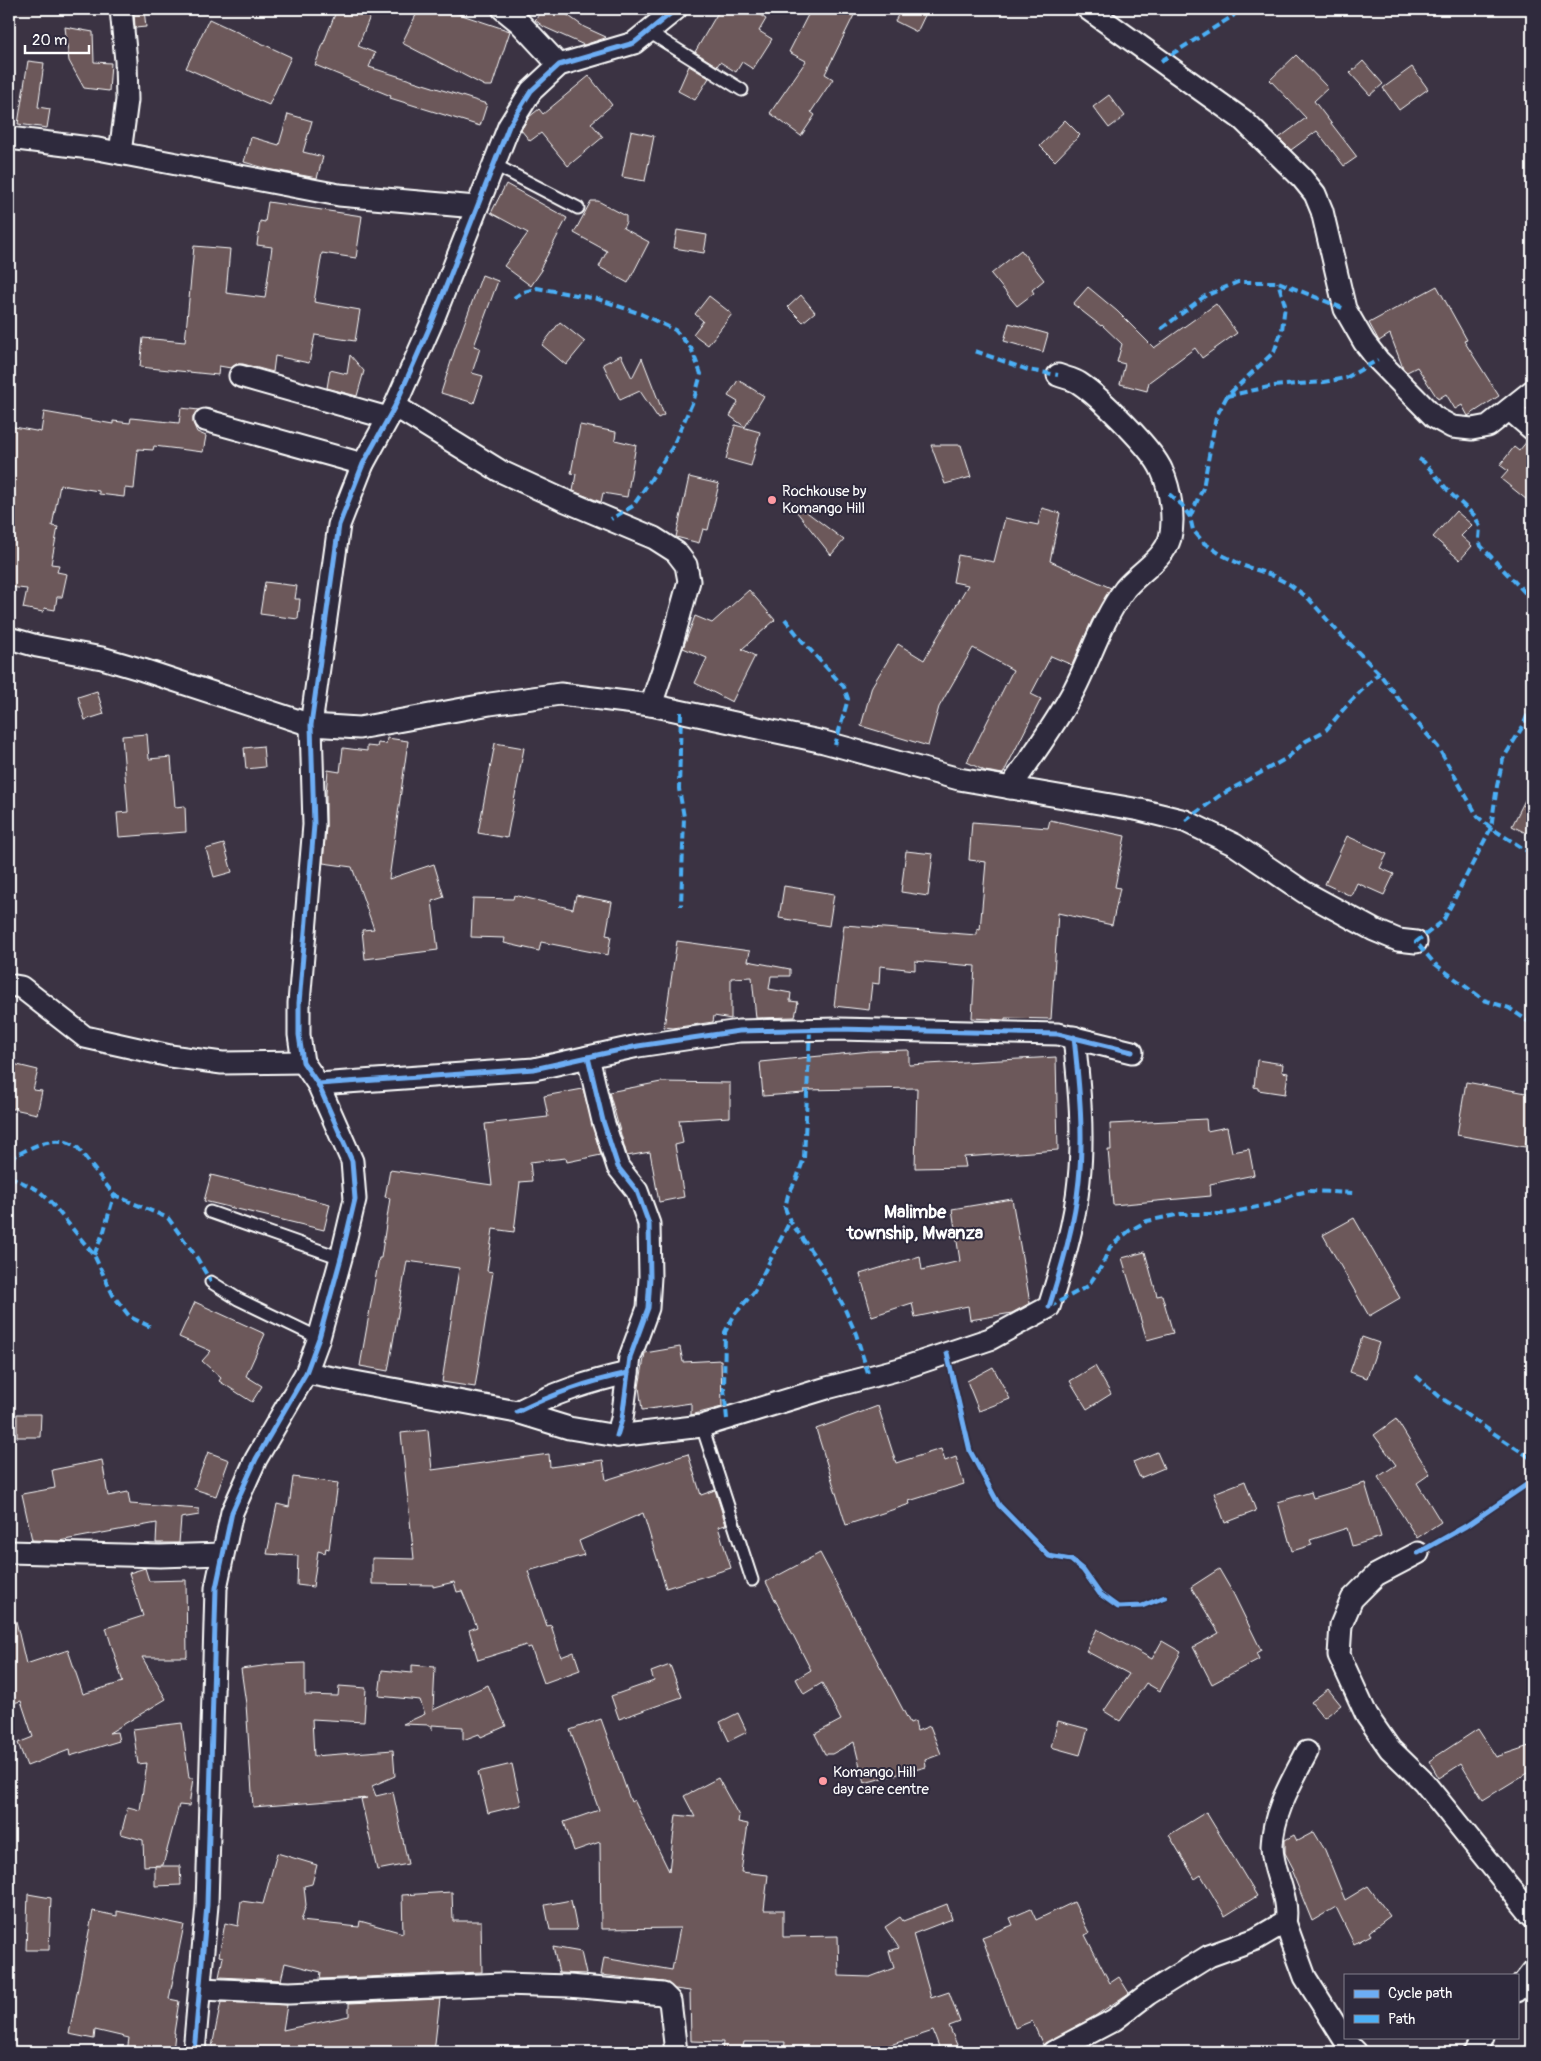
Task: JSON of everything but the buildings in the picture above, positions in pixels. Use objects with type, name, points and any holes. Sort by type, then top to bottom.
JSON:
[{"type":"street","points":[[120,153],[127,100],[126,61],[121,9]]},
{"type":"street","points":[[503,9],[519,22],[559,65]]},
{"type":"street","points":[[194,2052],[207,1905],[216,1588],[222,1554],[232,1512],[256,1459],[306,1373],[319,1338],[355,1200],[352,1162],[318,1084],[304,1062],[299,1035],[299,1003],[314,825],[311,725],[339,525],[363,464],[392,412],[432,322],[508,126],[531,91],[559,65],[634,43],[676,9]]},
{"type":"street","points":[[1088,9],[1242,120],[1302,178],[1315,194],[1322,211],[1345,309],[1364,342],[1378,360],[1434,417],[1452,427],[1472,429],[1488,426],[1532,391]]},
{"type":"street","points":[[9,138],[120,153],[339,195],[476,207]]},
{"type":"street","points":[[240,376],[392,412],[500,471],[561,500],[654,538],[676,552],[686,565],[689,581],[652,705]]},
{"type":"street","points":[[1010,788],[1051,729],[1072,692],[1110,611],[1126,588],[1160,555],[1170,539],[1169,494],[1162,470],[1147,449],[1099,399],[1078,382],[1058,376]]},
{"type":"street","points":[[1510,410],[1532,429]]},
{"type":"street","points":[[205,420],[363,464]]},
{"type":"street","points":[[9,638],[37,646],[102,658],[311,725],[359,728],[490,704],[560,694],[652,705],[824,742],[958,779],[1140,810],[1185,821],[1235,845],[1304,892],[1374,930],[1398,940],[1416,942]]},
{"type":"street","points":[[9,985],[21,987],[85,1037],[170,1056],[222,1064],[304,1062]]},
{"type":"street","points":[[318,1084],[534,1069],[638,1046],[739,1031],[838,1029],[1058,1034],[1132,1052]]},
{"type":"street","points":[[306,1373],[517,1412],[569,1428],[617,1436],[702,1426],[827,1388],[900,1369],[990,1339],[1049,1307],[1064,1260],[1079,1180],[1081,1112],[1074,1038]]},
{"type":"street","points":[[588,1057],[603,1120],[618,1167],[637,1191],[649,1224],[650,1277],[648,1308],[630,1357],[622,1419],[617,1436]]},
{"type":"street","points":[[517,1412],[553,1394],[597,1380],[628,1373]]},
{"type":"street","points":[[9,1552],[160,1556],[222,1554]]},
{"type":"street","points":[[1418,1553],[1376,1575],[1352,1599],[1342,1625],[1340,1655],[1367,1716],[1390,1749],[1424,1781],[1532,1916]]},
{"type":"street","points":[[1307,1752],[1280,1804],[1272,1847],[1287,1911],[1285,1922],[1305,1977],[1346,2042],[1356,2052]]},
{"type":"street","points":[[1053,2052],[1114,2020],[1148,1994],[1209,1956],[1256,1939],[1285,1922]]},
{"type":"street","points":[[1518,1990],[1532,1972]]},
{"type":"street","points":[[201,1989],[289,1993],[502,1984],[568,1986],[663,1994],[670,2001],[676,2052]]},
{"type":"street","points":[[1475,2052],[1482,2038]]},
{"type":"lane","points":[[649,32],[742,90]]},
{"type":"lane","points":[[494,164],[578,208]]},
{"type":"lane","points":[[210,1212],[341,1258]]},
{"type":"lane","points":[[211,1282],[238,1299],[319,1338]]},
{"type":"lane","points":[[702,1426],[752,1580]]},
{"type":"marked path","points":[[1161,61],[1233,16],[1238,9]]},
{"type":"marked path","points":[[1161,329],[1205,296],[1238,282],[1278,282],[1345,309]]},
{"type":"marked path","points":[[1190,517],[1203,488],[1216,417],[1227,396],[1274,352],[1282,330],[1285,305],[1278,282]]},
{"type":"marked path","points":[[514,298],[521,293],[537,288],[598,299],[641,314],[675,330],[691,348],[701,374],[694,399],[672,448],[633,506],[611,519]]},
{"type":"marked path","points":[[975,351],[1028,370],[1058,375]]},
{"type":"marked path","points":[[1227,396],[1273,386],[1324,382],[1346,378],[1378,360]]},
{"type":"marked path","points":[[1419,459],[1424,462],[1451,494],[1475,516],[1480,527],[1479,539],[1481,546],[1532,600]]},
{"type":"marked path","points":[[1169,494],[1182,505],[1190,517],[1193,530],[1204,543],[1244,566],[1269,574],[1289,584],[1308,598],[1338,632],[1379,673],[1438,747],[1478,817],[1491,828],[1532,854]]},
{"type":"marked path","points":[[785,619],[844,687],[848,699],[835,745]]},
{"type":"marked path","points":[[1185,821],[1219,796],[1287,758],[1306,741],[1326,730],[1348,704],[1379,673]]},
{"type":"marked path","points":[[1532,704],[1523,726],[1503,759],[1491,828],[1443,921],[1416,942],[1435,964],[1484,1000],[1509,1008],[1532,1024]]},
{"type":"marked path","points":[[681,712],[679,789],[684,817],[681,906]]},
{"type":"marked path","points":[[810,1030],[804,1158],[797,1178],[788,1195],[785,1208],[790,1221],[821,1265],[843,1305],[856,1334],[869,1377]]},
{"type":"marked path","points":[[9,1159],[34,1146],[52,1141],[69,1143],[78,1148],[114,1195],[168,1218],[197,1258],[211,1282]]},
{"type":"marked path","points":[[9,1176],[38,1190],[49,1200],[94,1255],[113,1295],[130,1317],[151,1327]]},
{"type":"marked path","points":[[1049,1307],[1088,1286],[1101,1267],[1110,1247],[1129,1231],[1147,1221],[1181,1214],[1225,1214],[1271,1204],[1295,1194],[1309,1191],[1354,1193]]},
{"type":"marked path","points":[[94,1255],[104,1231],[114,1195]]},
{"type":"marked path","points":[[727,1419],[724,1389],[725,1332],[735,1314],[754,1292],[790,1221]]},
{"type":"marked path","points":[[1416,1376],[1440,1397],[1532,1459]]},
{"type":"cycle path","points":[[194,2052],[207,1905],[216,1588],[232,1512],[256,1459],[306,1373],[319,1338],[355,1199],[352,1161],[318,1084],[303,1062],[299,1035],[299,1003],[314,825],[311,725],[339,525],[363,464],[395,406],[432,322],[509,126],[531,91],[559,65],[634,43],[676,9]]},
{"type":"cycle path","points":[[318,1084],[534,1069],[638,1046],[739,1031],[838,1029],[1058,1034],[1132,1052]]},
{"type":"cycle path","points":[[1049,1307],[1071,1228],[1079,1180],[1081,1126],[1074,1037]]},
{"type":"cycle path","points":[[588,1057],[603,1121],[618,1167],[637,1191],[649,1224],[650,1277],[648,1308],[630,1357],[622,1419],[617,1436]]},
{"type":"cycle path","points":[[947,1353],[970,1451],[999,1505],[1049,1556],[1071,1560],[1083,1570],[1100,1594],[1118,1607],[1142,1606],[1165,1597]]},
{"type":"cycle path","points":[[517,1412],[571,1389],[628,1373]]},
{"type":"cycle path","points":[[1418,1553],[1466,1526],[1532,1481]]},
{"type":"place","name":"Rochkouse by Komango Hill","points":[[772,500]]},
{"type":"place","name":"Komango Hill day care centre","points":[[823,1781]]},
{"type":"district","name":"Malimbe township, Mwanza","points":[[915,1222]]}]
